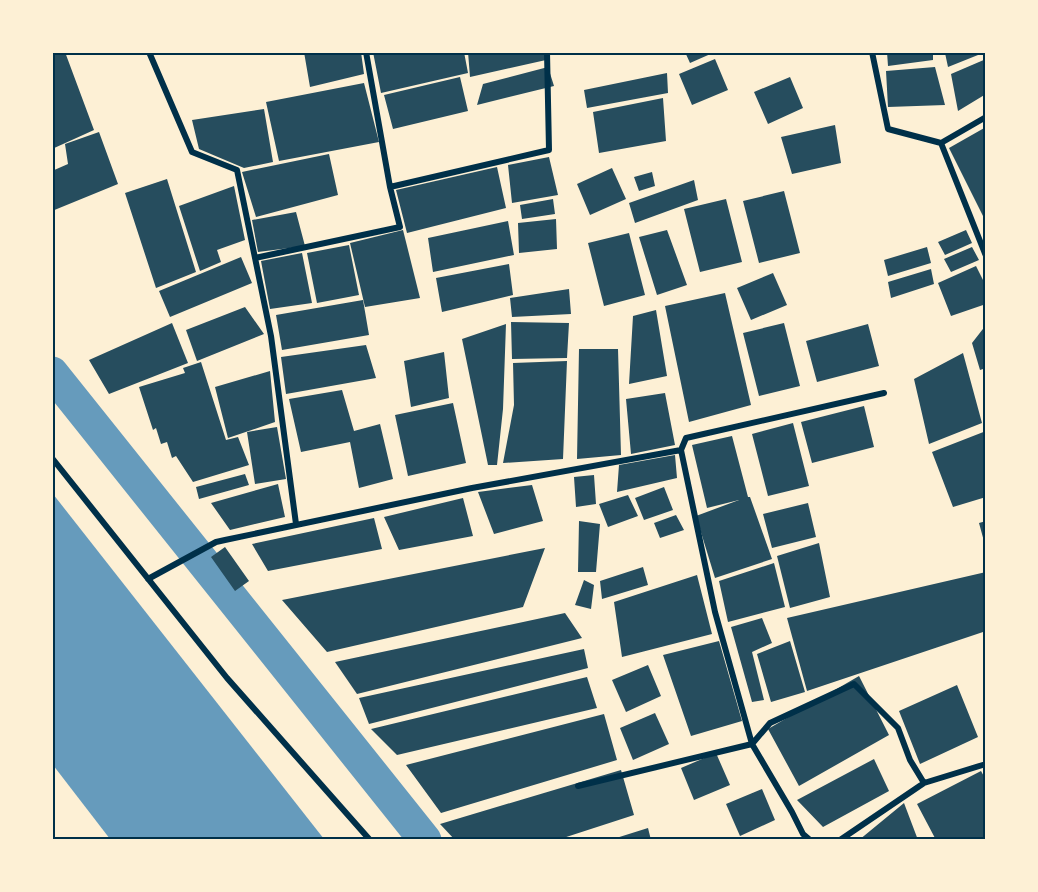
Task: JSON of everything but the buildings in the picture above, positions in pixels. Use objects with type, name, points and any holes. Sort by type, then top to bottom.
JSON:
[{"type":"street","points":[[149,52],[192,152],[237,170],[271,336],[296,524]]},
{"type":"street","points":[[255,258],[400,227],[390,186],[366,52]]},
{"type":"street","points":[[390,186],[549,150],[547,52]]},
{"type":"street","points":[[872,52],[888,129],[941,143],[986,117]]},
{"type":"street","points":[[941,143],[986,256]]},
{"type":"street","points":[[810,840],[803,834],[752,744],[715,612],[681,450],[686,438],[884,393]]},
{"type":"street","points":[[148,579],[216,542],[472,488],[681,450]]},
{"type":"street","points":[[52,458],[227,678],[370,840]]},
{"type":"street","points":[[578,786],[752,744],[770,723],[854,684],[898,728],[910,760],[924,783]]},
{"type":"street","points":[[840,840],[924,783],[986,764]]},
{"type":"water","points":[[53,494],[324,839],[110,839],[53,765]]},
{"type":"waterway","points":[[52,373],[425,840]]}]
